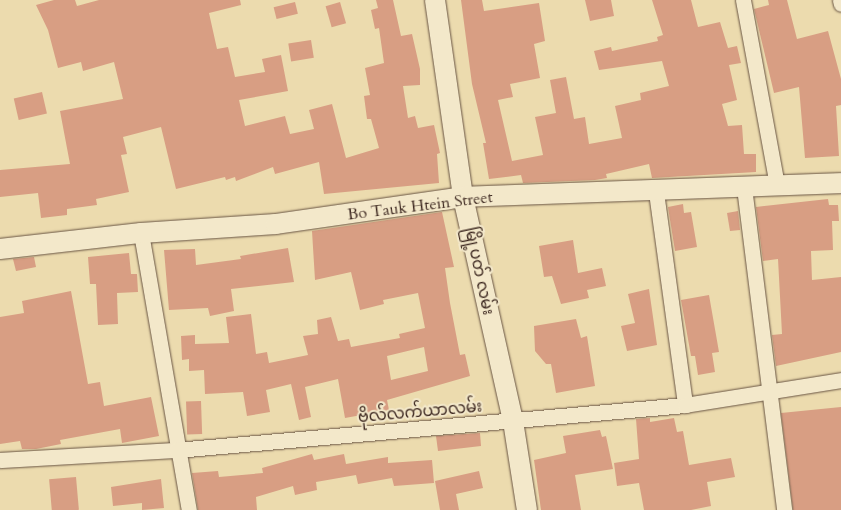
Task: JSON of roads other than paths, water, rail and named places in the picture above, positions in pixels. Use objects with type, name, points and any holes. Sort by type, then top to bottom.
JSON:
[{"type":"street","name":"မြို့ပတ် လမ်း","points":[[435,0],[463,197],[512,421],[527,510]]},
{"type":"street","points":[[743,0],[777,186]]},
{"type":"street","points":[[840,0],[841,4]]},
{"type":"street","name":"Bo Tauk Htein Street","points":[[0,249],[141,233],[276,224],[463,197],[656,192],[841,184]]},
{"type":"street","points":[[744,187],[784,510]]},
{"type":"street","points":[[656,192],[685,405]]},
{"type":"street","points":[[141,233],[176,450],[188,510]]},
{"type":"street","name":"ဗိုလ်လက်ယာလမ်း","points":[[0,460],[176,450],[685,405],[769,390],[841,380]]}]
